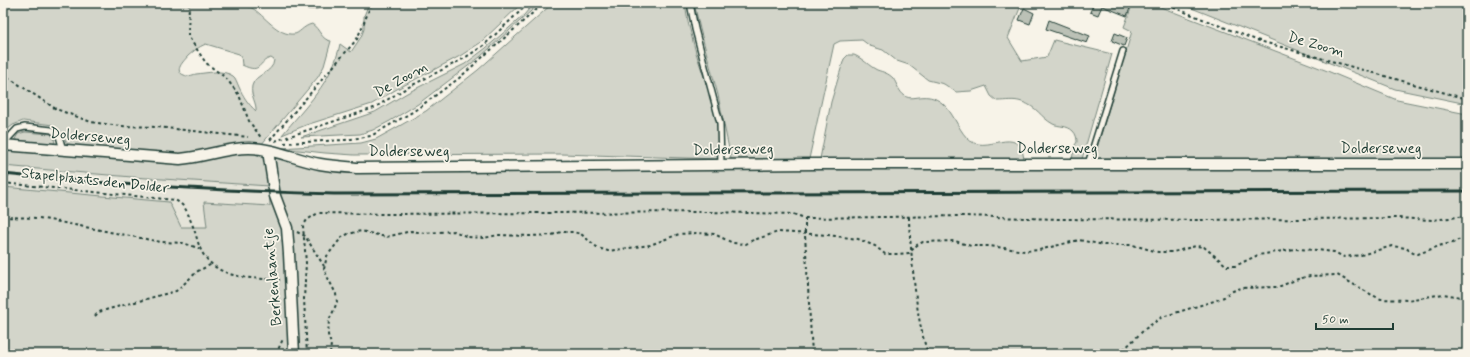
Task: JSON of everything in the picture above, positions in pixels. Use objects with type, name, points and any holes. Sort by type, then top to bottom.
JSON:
[{"type":"street","name":"Dolderseweg","points":[[3,145],[180,159],[230,149],[267,148],[320,164],[357,168],[814,164],[1467,164]]},
{"type":"street","name":"Berkenlaantje","points":[[267,148],[275,196],[286,228],[294,354]]},
{"type":"lane","points":[[690,3],[695,29],[720,123],[721,165]]},
{"type":"lane","points":[[1088,164],[1122,51]]},
{"type":"lane","points":[[3,145],[17,129],[25,127],[52,130],[59,136],[63,150]]},
{"type":"path","points":[[189,3],[188,36],[206,63],[226,78],[239,95],[249,121],[267,148]]},
{"type":"path","points":[[267,148],[357,38],[372,3]]},
{"type":"path","name":"De Zoom","points":[[267,148],[374,108],[403,90],[463,59],[483,46],[529,3]]},
{"type":"path","points":[[267,148],[371,136],[414,111],[458,79],[544,3]]},
{"type":"path","name":"De Zoom","points":[[1162,3],[1256,40],[1467,99]]},
{"type":"path","points":[[3,74],[56,109],[92,122],[120,126],[156,127],[251,138]]},
{"type":"path","name":"Stapelplaats den Dolder","points":[[3,183],[175,200],[184,205],[194,227],[201,249],[206,258],[212,264]]},
{"type":"path","points":[[307,354],[304,315],[306,263],[303,226],[307,220],[318,213],[708,212],[792,214],[805,218],[964,216],[1058,219],[1204,220],[1397,218],[1432,220],[1467,216]]},
{"type":"path","points":[[909,217],[909,236],[915,292],[918,313],[928,354]]},
{"type":"path","points":[[3,218],[39,218],[161,242],[183,243],[201,249]]},
{"type":"path","points":[[805,218],[812,354]]},
{"type":"path","points":[[324,266],[327,256],[342,237],[361,231],[386,237],[411,232],[425,233],[454,231],[468,237],[484,238],[498,234],[530,236],[573,232],[581,234],[598,248],[608,251],[650,245],[679,234],[696,233],[714,234],[733,243],[746,244],[778,232],[828,235],[858,239],[875,246],[886,254],[909,253],[917,245],[923,242],[955,241],[971,246],[990,246],[1024,251],[1039,250],[1080,240],[1104,244],[1133,245],[1158,252],[1173,252],[1196,246],[1204,247],[1227,266],[1235,266],[1258,255],[1295,249],[1328,251],[1344,257],[1392,246],[1406,248],[1413,253],[1418,254],[1442,245],[1453,244],[1467,235]]},
{"type":"path","points":[[305,236],[324,266],[336,294],[337,302],[329,320],[328,335],[331,344],[330,354]]},
{"type":"path","points":[[95,316],[99,312],[176,291],[198,271],[212,264],[218,269],[242,278],[290,280]]},
{"type":"path","points":[[1119,354],[1145,329],[1162,317],[1214,301],[1241,288],[1278,287],[1310,276],[1338,276],[1381,299],[1407,300],[1443,294],[1467,298]]},
{"type":"shaded area","points":[[3,3],[235,3],[248,6],[257,11],[282,32],[296,34],[306,26],[312,24],[325,39],[331,41],[324,66],[318,77],[261,145],[180,154],[67,145],[63,133],[53,125],[23,121],[13,125],[3,133]],"holes":[[[206,44],[239,54],[241,56],[242,65],[253,69],[257,68],[271,58],[274,60],[271,68],[257,78],[252,86],[256,111],[244,97],[233,76],[215,72],[187,76],[179,71],[180,66],[188,56]]]},
{"type":"shaded area","points":[[295,3],[333,3],[318,9],[309,9]]},
{"type":"shaded area","points":[[369,3],[522,3],[480,43],[460,56],[372,104],[306,125],[282,135],[309,104],[325,82],[340,44],[351,52],[361,37],[364,29],[364,16]]},
{"type":"shaded area","points":[[534,3],[540,3],[480,57],[418,104],[390,121],[373,130],[360,134],[301,137],[375,112],[407,93],[465,64],[524,15]]},
{"type":"shaded area","points":[[553,3],[685,3],[696,53],[710,95],[717,123],[719,159],[561,154],[354,155],[280,148],[361,143],[376,139],[426,111],[478,70]]},
{"type":"shaded area","points":[[694,3],[1022,3],[1008,38],[1022,61],[1047,57],[1054,40],[1112,54],[1082,159],[1072,159],[1077,142],[1073,131],[1053,124],[1027,104],[1010,100],[997,101],[991,96],[986,86],[971,91],[956,92],[944,84],[928,80],[909,65],[897,61],[883,50],[870,46],[862,40],[840,41],[834,44],[809,159],[731,159],[718,95]]},
{"type":"shaded area","points":[[1133,3],[1150,3],[1325,70],[1397,100],[1467,114],[1467,159],[1094,158],[1132,31],[1124,27]]},
{"type":"shaded area","points":[[1179,3],[1467,3],[1467,104],[1395,89]]},
{"type":"shaded area","points":[[848,55],[857,56],[877,70],[889,75],[893,78],[905,96],[912,98],[931,97],[942,103],[967,138],[974,143],[983,144],[1009,141],[1016,142],[1021,148],[1024,159],[820,159],[831,102],[844,59]]},
{"type":"shaded area","points":[[25,132],[51,134],[54,138],[55,144],[14,141],[18,134]]},
{"type":"shaded area","points":[[3,147],[179,164],[190,163],[231,152],[251,152],[264,158],[280,158],[320,168],[1467,168],[1467,354],[3,354],[3,187],[169,202],[181,227],[207,227],[204,202],[270,206],[269,186],[132,177],[3,166]]},
{"type":"shaded area","points":[[3,166],[132,177],[269,186],[270,206],[204,202],[208,227],[181,227],[74,194],[3,187]]},
{"type":"building","points":[[1094,3],[1132,3],[1127,16],[1102,6],[1098,15],[1090,12]]},
{"type":"building","points":[[1024,8],[1034,13],[1030,24],[1019,20]]},
{"type":"building","points":[[1049,20],[1090,36],[1087,43],[1046,29]]},
{"type":"building","points":[[1115,33],[1127,38],[1124,46],[1112,41]]},
{"type":"railway","points":[[3,174],[168,187],[334,194],[1467,191]]}]
